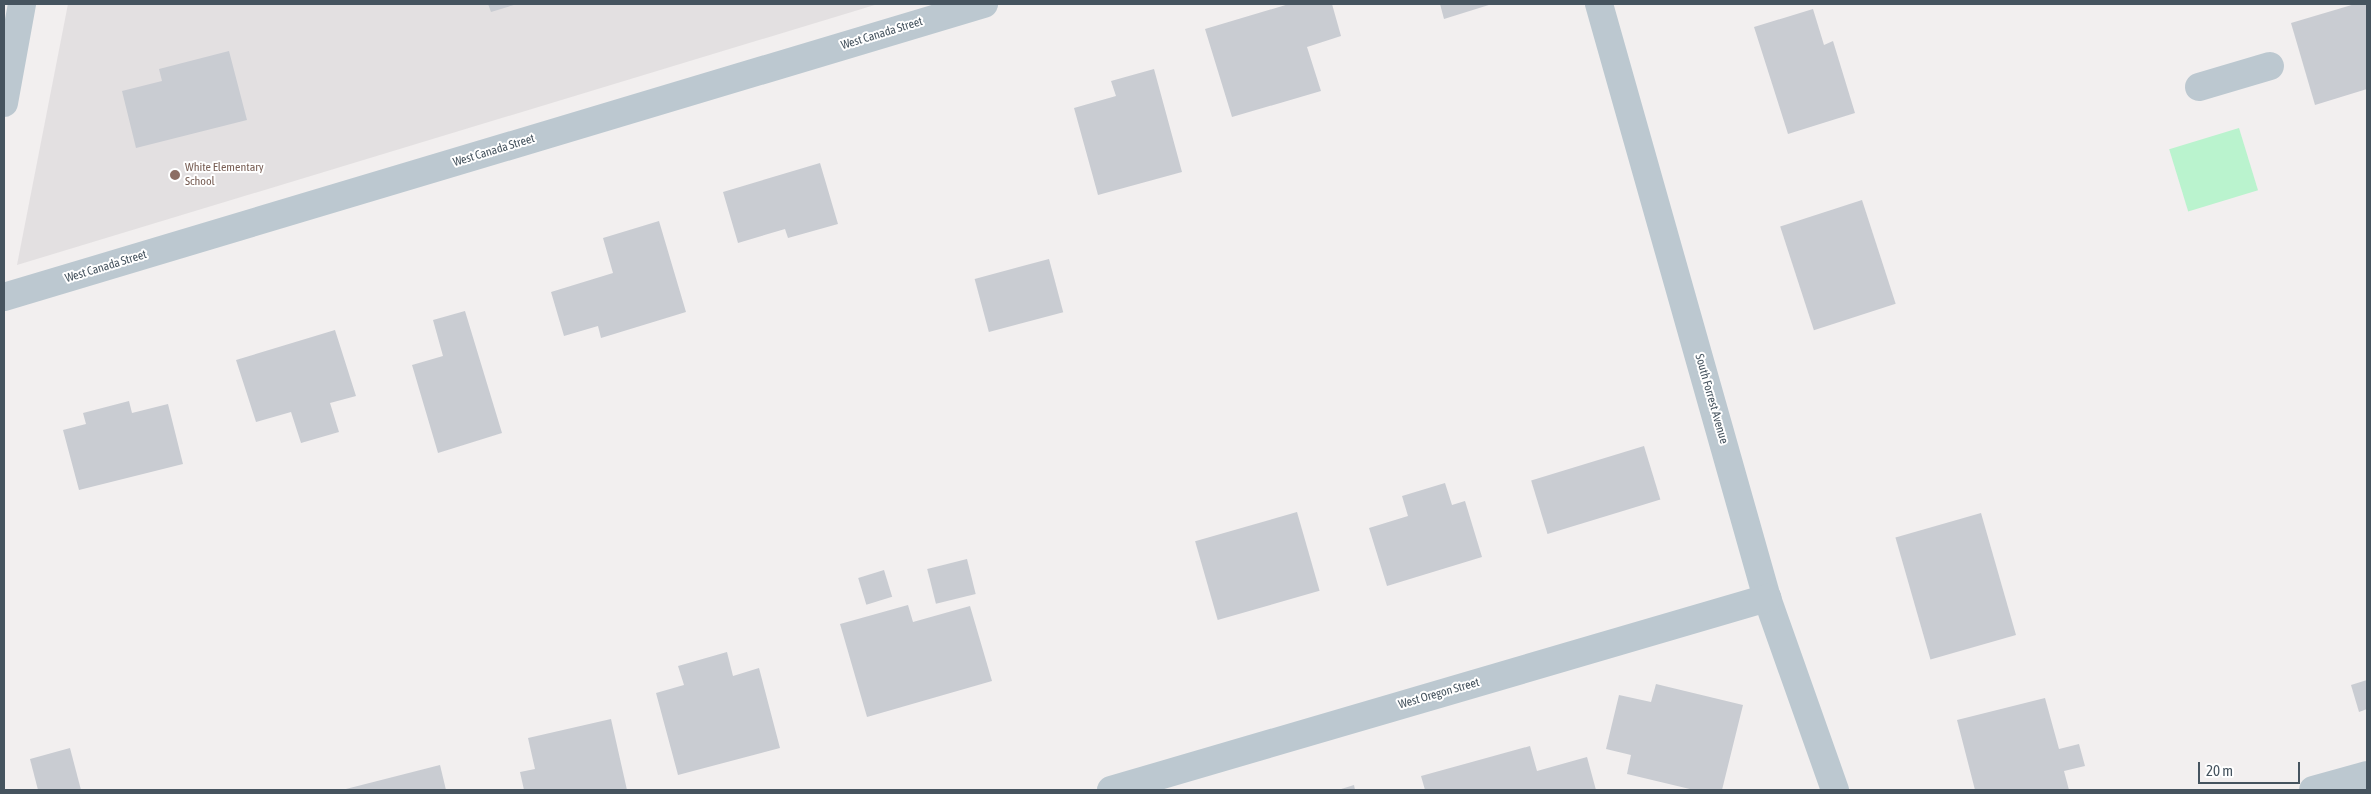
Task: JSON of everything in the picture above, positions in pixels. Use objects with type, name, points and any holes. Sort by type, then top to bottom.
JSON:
[{"type":"street","points":[[4,103],[22,4]]},
{"type":"street","name":"West Canada Street","points":[[4,297],[984,4]]},
{"type":"street","name":"South Forrest Avenue","points":[[1599,4],[1767,598],[1835,790]]},
{"type":"street","points":[[2199,87],[2270,66]]},
{"type":"street","name":"West Oregon Street","points":[[1111,790],[1767,598]]},
{"type":"street","points":[[2313,790],[2367,775]]},
{"type":"shaded area","name":"White Elementary School","points":[[68,4],[878,4],[17,265]]},
{"type":"green space","points":[[2239,128],[2258,190],[2188,212],[2169,149]]},
{"type":"building","points":[[488,4],[517,4],[491,12]]},
{"type":"building","points":[[1289,4],[1332,4],[1341,36],[1307,47],[1321,91],[1232,117],[1205,29]]},
{"type":"building","points":[[1440,4],[1492,4],[1444,19]]},
{"type":"building","points":[[2355,4],[2366,4],[2367,7],[2367,89],[2315,105],[2291,23]]},
{"type":"building","points":[[1813,9],[1824,45],[1833,41],[1855,113],[1788,134],[1754,27]]},
{"type":"building","points":[[229,51],[247,120],[136,148],[122,91],[162,81],[159,69]]},
{"type":"building","points":[[1154,69],[1182,172],[1098,195],[1074,108],[1116,96],[1111,81]]},
{"type":"building","points":[[820,163],[838,224],[788,238],[785,229],[738,243],[723,192]]},
{"type":"building","points":[[1862,200],[1896,304],[1814,330],[1780,227]]},
{"type":"building","points":[[659,221],[686,312],[601,338],[598,326],[564,336],[551,292],[613,273],[603,238]]},
{"type":"building","points":[[1049,259],[1063,312],[989,332],[975,279]]},
{"type":"building","points":[[465,311],[502,433],[438,453],[412,365],[443,356],[433,320]]},
{"type":"building","points":[[335,330],[356,396],[330,403],[339,432],[301,443],[291,412],[256,422],[236,360]]},
{"type":"building","points":[[129,401],[132,413],[168,404],[183,464],[79,490],[63,430],[86,424],[83,413]]},
{"type":"building","points":[[1644,446],[1660,500],[1548,534],[1531,480]]},
{"type":"building","points":[[1445,483],[1452,505],[1465,501],[1482,557],[1387,586],[1369,528],[1408,516],[1402,496]]},
{"type":"building","points":[[1297,512],[1320,591],[1218,620],[1195,541]]},
{"type":"building","points":[[1981,513],[2016,635],[1930,660],[1895,538]]},
{"type":"building","points":[[967,559],[976,594],[936,604],[927,569]]},
{"type":"building","points":[[884,570],[892,597],[866,605],[858,578]]},
{"type":"building","points":[[908,605],[913,622],[970,606],[992,681],[867,717],[840,624]]},
{"type":"building","points":[[727,652],[733,676],[759,668],[780,748],[678,775],[656,693],[684,685],[678,666]]},
{"type":"building","points":[[2367,680],[2367,709],[2359,712],[2351,685]]},
{"type":"building","points":[[1656,684],[1743,705],[1722,790],[1694,790],[1627,774],[1631,755],[1606,749],[1619,695],[1651,702]]},
{"type":"building","points":[[2045,698],[2059,749],[2079,744],[2085,766],[2064,771],[2069,790],[1975,790],[1957,720]]},
{"type":"building","points":[[611,719],[627,790],[524,790],[520,772],[535,769],[528,738]]},
{"type":"building","points":[[1530,746],[1537,771],[1587,757],[1596,790],[1425,790],[1421,776]]},
{"type":"building","points":[[70,748],[81,790],[38,790],[30,759]]},
{"type":"building","points":[[440,765],[446,790],[342,790]]},
{"type":"building","points":[[1354,785],[1355,790],[1338,790]]},
{"type":"place","name":"White Elementary School","points":[[175,175]]}]
